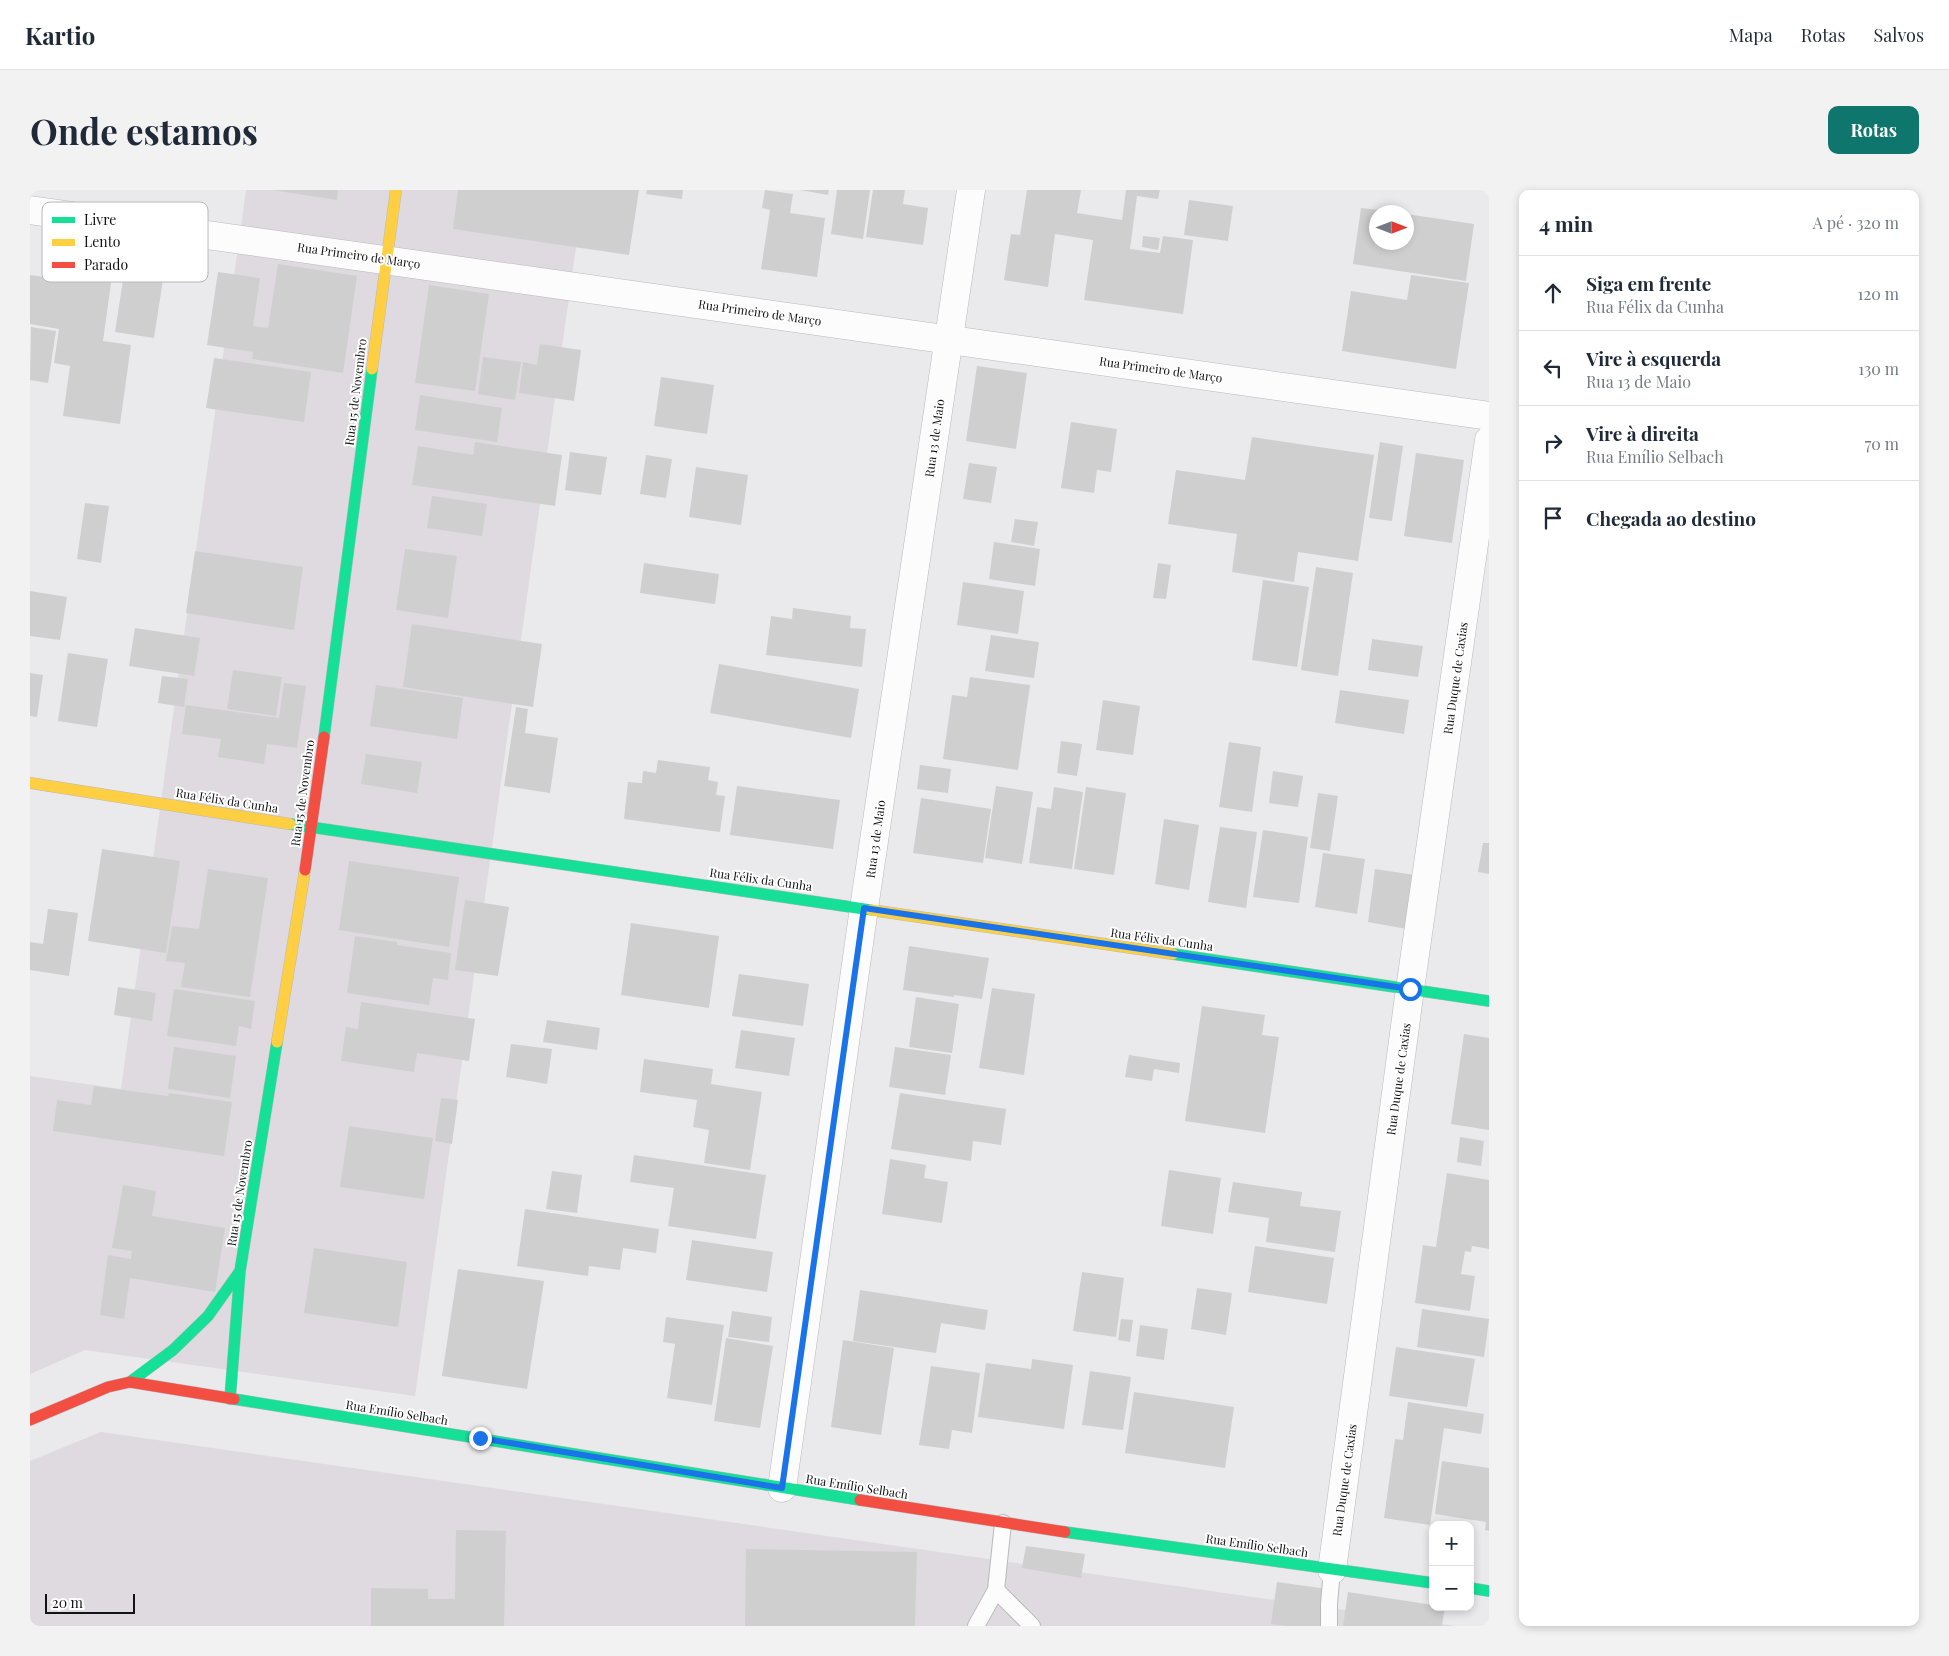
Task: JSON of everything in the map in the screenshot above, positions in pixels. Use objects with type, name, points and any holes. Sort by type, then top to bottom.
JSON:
[{"type":"main road","name":"Rua 15 de Novembro","points":[[230,1399],[240,1271],[312,827],[396,190]]},
{"type":"main road","name":"Rua Félix da Cunha","points":[[30,783],[312,827],[1489,1001]]},
{"type":"main road","points":[[30,1420],[108,1387],[130,1382],[173,1350],[208,1316],[240,1271]]},
{"type":"main road","name":"Rua Emílio Selbach","points":[[130,1382],[1003,1523],[1429,1582]]},
{"type":"main road","points":[[1474,1589],[1489,1591]]},
{"type":"street","name":"Rua 13 de Maio","points":[[782,1488],[864,908],[971,190]]},
{"type":"street","name":"Rua Primeiro de Março","points":[[208,234],[1489,416]]},
{"type":"street","name":"Rua Duque de Caxias","points":[[1332,1570],[1410,989],[1489,440]]},
{"type":"lane","points":[[976,1626],[996,1590],[1003,1523]]},
{"type":"lane","points":[[1330,1626],[1329,1604],[1332,1570]]},
{"type":"lane","points":[[996,1590],[1032,1626]]},
{"type":"shaded area","points":[[246,190],[584,190],[415,1396],[85,1350],[30,1374],[30,1076],[121,1089]]},
{"type":"shaded area","points":[[101,1432],[1456,1626],[30,1626],[30,1461]]},
{"type":"building","points":[[272,190],[338,190],[337,200]]},
{"type":"building","points":[[458,190],[639,190],[629,255],[453,229]]},
{"type":"building","points":[[647,190],[683,190],[682,199],[646,194]]},
{"type":"building","points":[[765,190],[793,194],[790,213],[825,218],[817,277],[761,269],[770,210],[762,208]]},
{"type":"building","points":[[800,190],[829,190],[828,195]]},
{"type":"building","points":[[837,190],[870,190],[863,239],[831,234]]},
{"type":"building","points":[[873,190],[905,190],[903,204],[928,208],[923,245],[866,237]]},
{"type":"building","points":[[1027,190],[1081,190],[1077,213],[1122,220],[1126,190],[1160,190],[1158,199],[1137,196],[1130,249],[1160,253],[1163,236],[1193,240],[1183,314],[1084,300],[1093,240],[1055,234],[1048,287],[1004,280],[1011,234],[1020,235]]},
{"type":"building","points":[[1189,200],[1233,206],[1228,241],[1184,235]]},
{"type":"building","points":[[1361,208],[1369,209],[1369,250],[1414,250],[1414,215],[1474,224],[1466,281],[1353,264]]},
{"type":"building","points":[[1143,236],[1160,238],[1158,250],[1142,247]]},
{"type":"building","points":[[278,264],[357,276],[343,373],[252,359],[253,352],[207,345],[218,272],[260,278],[253,326],[268,328]]},
{"type":"building","points":[[30,275],[42,277],[42,282],[111,282],[103,341],[131,345],[120,424],[63,416],[70,366],[54,363],[59,329],[30,324]]},
{"type":"building","points":[[1411,275],[1469,283],[1456,369],[1342,351],[1351,291],[1407,300]]},
{"type":"building","points":[[123,282],[163,282],[154,338],[115,332]]},
{"type":"building","points":[[429,285],[489,294],[475,391],[415,383]]},
{"type":"building","points":[[31,327],[56,331],[48,383],[30,380]]},
{"type":"building","points":[[540,344],[581,350],[574,401],[519,393],[523,362],[537,365]]},
{"type":"building","points":[[483,357],[521,362],[515,400],[478,394]]},
{"type":"building","points":[[214,358],[311,372],[304,422],[206,408]]},
{"type":"building","points":[[977,366],[1027,373],[1016,449],[966,441]]},
{"type":"building","points":[[661,377],[714,385],[707,434],[654,426]]},
{"type":"building","points":[[420,395],[502,408],[497,442],[415,430]]},
{"type":"building","points":[[1071,422],[1117,429],[1111,472],[1097,470],[1094,493],[1061,488]]},
{"type":"building","points":[[1252,437],[1374,455],[1358,561],[1298,552],[1294,582],[1232,572],[1237,534],[1168,524],[1176,470],[1245,480]]},
{"type":"building","points":[[475,442],[562,455],[555,506],[412,485],[418,446],[473,455]]},
{"type":"building","points":[[1380,442],[1403,446],[1392,521],[1369,518]]},
{"type":"building","points":[[570,452],[607,457],[601,495],[565,490]]},
{"type":"building","points":[[1416,453],[1464,460],[1452,543],[1404,536]]},
{"type":"building","points":[[646,455],[672,459],[666,498],[640,494]]},
{"type":"building","points":[[969,463],[997,467],[991,503],[963,499]]},
{"type":"building","points":[[696,467],[748,475],[741,525],[689,517]]},
{"type":"building","points":[[432,496],[487,504],[482,536],[427,528]]},
{"type":"building","points":[[85,503],[109,506],[101,563],[77,559]]},
{"type":"building","points":[[1015,519],[1038,522],[1034,546],[1011,542]]},
{"type":"building","points":[[994,542],[1040,549],[1035,586],[989,579]]},
{"type":"building","points":[[405,549],[457,556],[448,618],[396,610]]},
{"type":"building","points":[[195,551],[303,567],[294,630],[186,613]]},
{"type":"building","points":[[644,563],[719,574],[715,604],[640,593]]},
{"type":"building","points":[[1158,563],[1171,565],[1166,599],[1153,598]]},
{"type":"building","points":[[1316,567],[1353,573],[1338,676],[1301,670]]},
{"type":"building","points":[[1263,580],[1309,587],[1297,667],[1252,660]]},
{"type":"building","points":[[963,582],[1024,591],[1018,634],[957,625]]},
{"type":"building","points":[[30,591],[67,597],[60,640],[30,636]]},
{"type":"building","points":[[793,608],[851,616],[850,628],[866,629],[862,667],[766,655],[771,616],[792,619]]},
{"type":"building","points":[[412,624],[542,644],[533,707],[403,687]]},
{"type":"building","points":[[135,628],[200,638],[194,676],[129,666]]},
{"type":"building","points":[[991,635],[1039,642],[1034,678],[985,671]]},
{"type":"building","points":[[1372,639],[1423,646],[1418,677],[1368,670]]},
{"type":"building","points":[[68,653],[108,659],[97,727],[58,721]]},
{"type":"building","points":[[719,664],[859,689],[851,738],[710,713]]},
{"type":"building","points":[[233,670],[282,677],[276,716],[227,709]]},
{"type":"building","points":[[30,673],[43,675],[37,717],[30,716]]},
{"type":"building","points":[[162,676],[188,679],[184,707],[158,703]]},
{"type":"building","points":[[970,677],[1030,685],[1018,770],[943,759],[952,695],[967,697]]},
{"type":"building","points":[[284,683],[306,686],[297,748],[267,744],[264,764],[218,757],[221,739],[182,734],[186,705],[279,718]]},
{"type":"building","points":[[376,685],[463,698],[457,739],[370,726]]},
{"type":"building","points":[[1340,690],[1409,700],[1404,734],[1335,723]]},
{"type":"building","points":[[1103,700],[1140,706],[1133,755],[1096,750]]},
{"type":"building","points":[[516,707],[528,709],[525,733],[558,738],[550,793],[504,786]]},
{"type":"building","points":[[1061,741],[1082,744],[1077,776],[1057,773]]},
{"type":"building","points":[[1229,742],[1261,747],[1252,812],[1219,807]]},
{"type":"building","points":[[366,754],[422,762],[417,793],[361,784]]},
{"type":"building","points":[[658,760],[710,767],[708,780],[718,782],[716,795],[725,796],[720,832],[624,819],[628,782],[642,783],[643,771],[656,773]]},
{"type":"building","points":[[920,765],[951,769],[948,793],[917,789]]},
{"type":"building","points":[[1273,771],[1303,776],[1298,807],[1269,803]]},
{"type":"building","points":[[737,786],[840,800],[833,849],[730,835]]},
{"type":"building","points":[[996,786],[1033,792],[1022,864],[985,858]]},
{"type":"building","points":[[1054,787],[1083,792],[1072,869],[1029,863],[1037,807],[1051,809]]},
{"type":"building","points":[[1086,787],[1126,793],[1114,875],[1074,869]]},
{"type":"building","points":[[1318,793],[1338,796],[1330,851],[1310,848]]},
{"type":"building","points":[[921,798],[991,809],[983,863],[913,853]]},
{"type":"building","points":[[1164,819],[1199,825],[1189,890],[1155,884]]},
{"type":"building","points":[[1220,827],[1257,832],[1246,908],[1208,902]]},
{"type":"building","points":[[1263,830],[1308,837],[1299,903],[1253,897]]},
{"type":"building","points":[[1483,843],[1489,843],[1489,874],[1478,872]]},
{"type":"building","points":[[102,849],[180,861],[166,953],[88,941]]},
{"type":"building","points":[[1323,853],[1365,859],[1357,914],[1315,907]]},
{"type":"building","points":[[349,861],[459,877],[449,947],[339,930]]},
{"type":"building","points":[[208,869],[268,878],[250,997],[181,987],[185,963],[166,961],[172,926],[199,929]]},
{"type":"building","points":[[1375,869],[1415,875],[1407,929],[1368,922]]},
{"type":"building","points":[[465,900],[509,907],[498,976],[455,970]]},
{"type":"building","points":[[48,909],[78,913],[69,976],[30,970],[30,942],[43,944]]},
{"type":"building","points":[[631,923],[719,936],[709,1008],[621,995]]},
{"type":"building","points":[[355,936],[397,942],[397,945],[451,953],[448,980],[433,978],[429,1005],[347,993]]},
{"type":"building","points":[[909,946],[989,958],[982,999],[903,990]]},
{"type":"building","points":[[739,974],[809,984],[803,1026],[732,1016]]},
{"type":"building","points":[[118,987],[156,993],[152,1021],[114,1015]]},
{"type":"building","points":[[992,988],[1035,994],[1024,1075],[979,1068]]},
{"type":"building","points":[[174,989],[255,1001],[251,1029],[239,1026],[236,1046],[167,1036]]},
{"type":"building","points":[[916,997],[959,1004],[952,1053],[909,1047]]},
{"type":"building","points":[[361,1002],[475,1019],[469,1061],[417,1053],[414,1072],[341,1061],[346,1027],[358,1029]]},
{"type":"building","points":[[1202,1006],[1265,1015],[1262,1035],[1279,1037],[1265,1133],[1185,1121]]},
{"type":"building","points":[[547,1020],[600,1028],[597,1050],[543,1042]]},
{"type":"building","points":[[741,1030],[795,1038],[789,1076],[735,1068]]},
{"type":"building","points":[[1464,1034],[1489,1038],[1489,1130],[1451,1124]]},
{"type":"building","points":[[511,1044],[552,1049],[547,1084],[506,1077]]},
{"type":"building","points":[[174,1047],[236,1056],[230,1098],[168,1089]]},
{"type":"building","points":[[895,1047],[951,1055],[945,1095],[889,1087]]},
{"type":"building","points":[[1129,1055],[1180,1063],[1179,1073],[1154,1069],[1152,1081],[1125,1077]]},
{"type":"building","points":[[644,1059],[713,1069],[711,1084],[762,1092],[750,1170],[704,1163],[709,1130],[693,1127],[697,1100],[640,1092]]},
{"type":"building","points":[[94,1086],[168,1096],[169,1093],[232,1102],[224,1156],[53,1131],[57,1100],[91,1105]]},
{"type":"building","points":[[900,1093],[1006,1109],[1001,1145],[973,1141],[971,1161],[891,1149]]},
{"type":"building","points":[[441,1098],[458,1100],[452,1144],[435,1141]]},
{"type":"building","points":[[349,1126],[433,1138],[424,1199],[340,1187]]},
{"type":"building","points":[[1460,1137],[1484,1141],[1481,1166],[1457,1162]]},
{"type":"building","points":[[634,1155],[766,1175],[756,1239],[668,1226],[674,1188],[630,1182]]},
{"type":"building","points":[[890,1159],[926,1165],[924,1178],[948,1182],[942,1223],[882,1214]]},
{"type":"building","points":[[1169,1170],[1221,1178],[1213,1234],[1161,1226]]},
{"type":"building","points":[[552,1171],[582,1175],[577,1213],[546,1209]]},
{"type":"building","points":[[1447,1173],[1489,1180],[1489,1249],[1472,1246],[1471,1252],[1465,1251],[1461,1274],[1475,1276],[1470,1311],[1415,1303],[1423,1245],[1436,1247]]},
{"type":"building","points":[[1233,1182],[1302,1192],[1300,1206],[1341,1211],[1335,1252],[1266,1242],[1269,1218],[1228,1212]]},
{"type":"building","points":[[123,1185],[156,1191],[152,1216],[225,1228],[215,1292],[130,1278],[124,1319],[100,1315],[108,1255],[131,1259],[132,1251],[112,1248]]},
{"type":"building","points":[[525,1209],[659,1229],[656,1253],[623,1248],[620,1270],[589,1266],[588,1276],[517,1266]]},
{"type":"building","points":[[692,1240],[773,1252],[767,1292],[686,1280]]},
{"type":"building","points":[[1255,1246],[1334,1258],[1327,1304],[1248,1292]]},
{"type":"building","points":[[314,1248],[407,1262],[398,1327],[304,1313]]},
{"type":"building","points":[[458,1269],[544,1281],[527,1389],[442,1376]]},
{"type":"building","points":[[1082,1272],[1124,1278],[1116,1337],[1073,1331]]},
{"type":"building","points":[[1197,1288],[1232,1293],[1226,1335],[1191,1329]]},
{"type":"building","points":[[860,1290],[988,1310],[985,1330],[941,1323],[936,1353],[853,1341]]},
{"type":"building","points":[[1422,1309],[1489,1319],[1484,1357],[1417,1347]]},
{"type":"building","points":[[732,1311],[772,1317],[769,1342],[728,1337]]},
{"type":"building","points":[[666,1317],[724,1325],[712,1405],[667,1398],[675,1344],[663,1342]]},
{"type":"building","points":[[1121,1319],[1133,1320],[1130,1342],[1118,1340]]},
{"type":"building","points":[[1140,1325],[1168,1329],[1164,1360],[1136,1356]]},
{"type":"building","points":[[726,1338],[773,1346],[760,1428],[714,1421]]},
{"type":"building","points":[[843,1340],[894,1348],[881,1435],[831,1427]]},
{"type":"building","points":[[1396,1347],[1475,1359],[1467,1407],[1389,1396]]},
{"type":"building","points":[[1032,1359],[1073,1365],[1064,1429],[978,1417],[986,1363],[1031,1369]]},
{"type":"building","points":[[931,1366],[980,1373],[972,1433],[952,1430],[949,1449],[919,1445]]},
{"type":"building","points":[[1090,1371],[1131,1377],[1123,1430],[1082,1425]]},
{"type":"building","points":[[1134,1392],[1234,1407],[1225,1468],[1125,1453]]},
{"type":"building","points":[[1408,1402],[1484,1414],[1481,1434],[1444,1428],[1429,1525],[1384,1518],[1395,1439],[1403,1440]]},
{"type":"building","points":[[1442,1461],[1489,1468],[1489,1531],[1485,1530],[1486,1522],[1435,1514]]},
{"type":"building","points":[[456,1530],[506,1531],[504,1626],[371,1626],[371,1588],[428,1589],[428,1599],[455,1599]]},
{"type":"building","points":[[1026,1546],[1085,1554],[1081,1578],[1022,1568]]},
{"type":"building","points":[[746,1549],[917,1552],[915,1626],[745,1626]]},
{"type":"building","points":[[1277,1582],[1335,1590],[1330,1626],[1271,1624]]},
{"type":"building","points":[[1348,1592],[1429,1604],[1429,1611],[1444,1611],[1442,1626],[1343,1626]]},
{"type":"traffic: fast","points":[[324,737],[372,369]]},
{"type":"traffic: fast","points":[[290,824],[871,910]]},
{"type":"traffic: fast","points":[[1173,954],[1489,1001]]},
{"type":"traffic: fast","points":[[230,1399],[240,1271],[277,1042]]},
{"type":"traffic: fast","points":[[130,1382],[173,1350],[208,1316],[240,1271]]},
{"type":"traffic: fast","points":[[234,1399],[860,1500]]},
{"type":"traffic: fast","points":[[1065,1532],[1429,1582]]},
{"type":"traffic: fast","points":[[1474,1589],[1489,1591]]},
{"type":"traffic: slow","points":[[372,369],[396,190]]},
{"type":"traffic: slow","points":[[30,783],[290,824]]},
{"type":"traffic: slow","points":[[277,1042],[305,870]]},
{"type":"traffic: slow","points":[[871,910],[1173,954]]},
{"type":"traffic: jam","points":[[305,870],[324,737]]},
{"type":"traffic: jam","points":[[30,1420],[108,1387],[130,1382],[234,1399]]},
{"type":"traffic: jam","points":[[860,1500],[1065,1532]]},
{"type":"route","points":[[480,1438],[782,1488],[864,908],[1410,989]]}]
